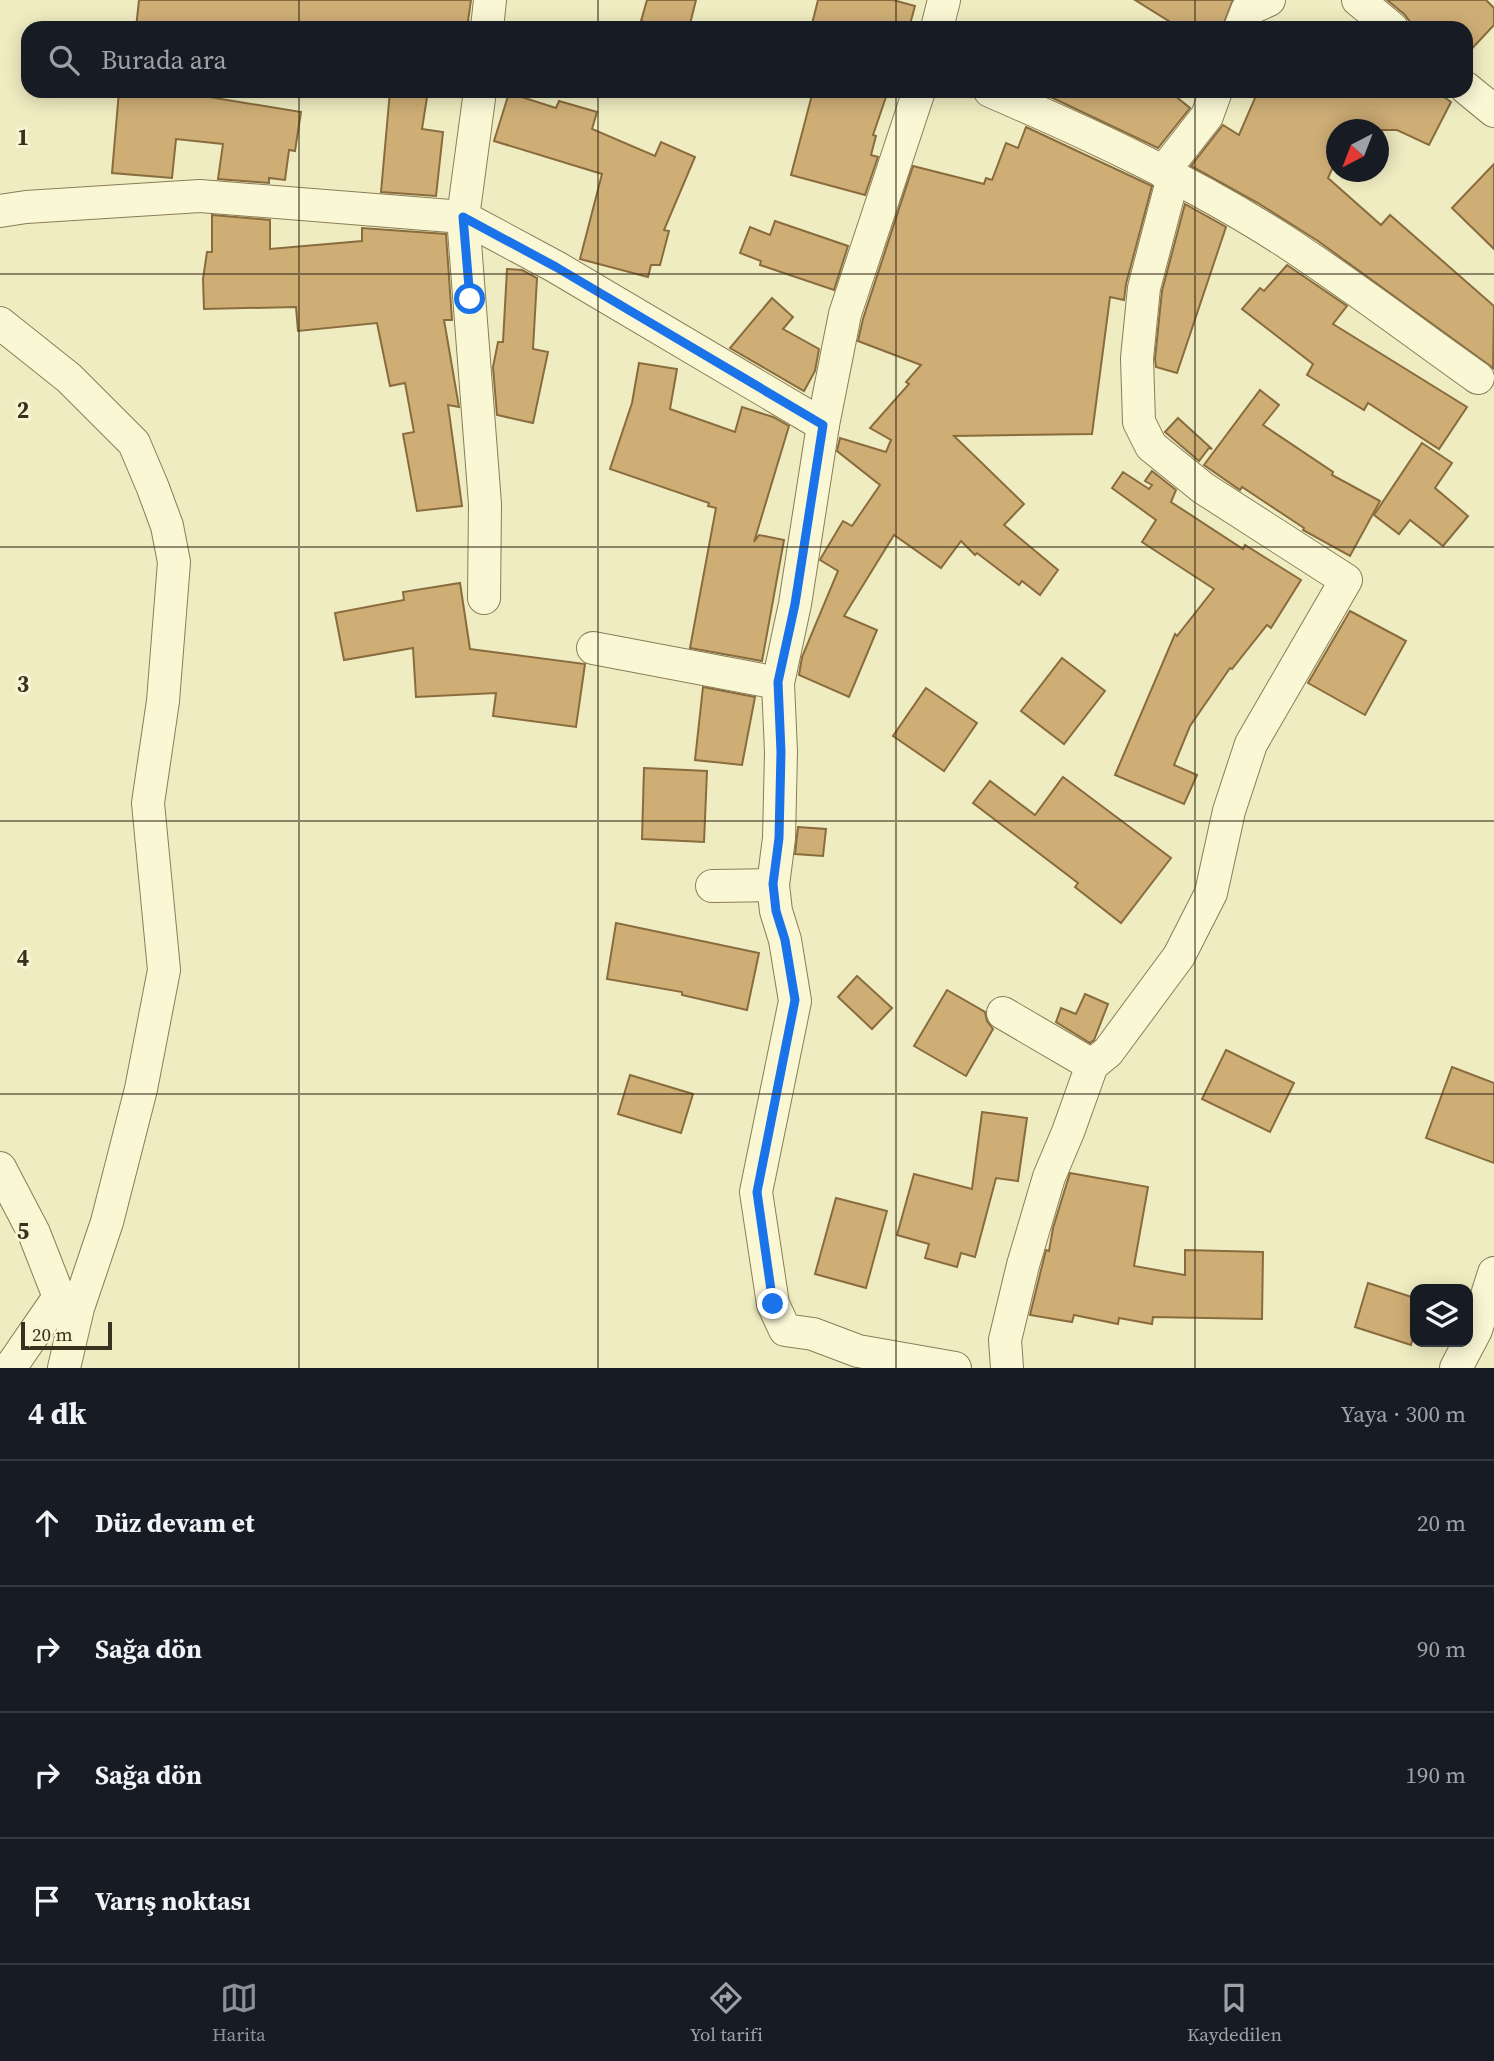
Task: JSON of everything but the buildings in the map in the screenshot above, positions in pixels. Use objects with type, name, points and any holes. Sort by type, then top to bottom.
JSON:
[{"type":"street","points":[[488,21],[490,0]]},
{"type":"street","points":[[939,21],[944,0]]},
{"type":"street","points":[[1243,21],[1247,10],[1269,0]]},
{"type":"street","points":[[1358,0],[1384,21]]},
{"type":"street","points":[[1473,94],[1494,111]]},
{"type":"street","points":[[479,98],[463,217],[476,416],[485,504],[484,598]]},
{"type":"street","points":[[917,98],[845,314],[823,425],[795,604],[778,682],[781,764],[779,838],[773,884],[795,1000],[757,1192],[773,1304],[785,1330],[813,1334],[858,1351],[950,1367]]},
{"type":"street","points":[[1006,98],[1060,121],[1168,175],[1282,240],[1478,378]]},
{"type":"street","points":[[1007,1368],[1005,1340],[1023,1265],[1049,1177],[1092,1065],[1108,1052],[1179,956],[1211,893],[1229,811],[1251,744],[1346,580],[1203,488],[1151,446],[1139,422],[1138,358],[1144,288],[1168,175],[1207,116],[1213,98]]},
{"type":"street","points":[[0,211],[26,206],[200,196],[463,217],[556,267],[823,425]]},
{"type":"street","points":[[0,323],[69,378],[134,443],[167,526],[174,562],[163,701],[148,803],[164,970],[137,1102],[107,1222],[78,1308],[64,1368]]},
{"type":"street","points":[[593,648],[778,682]]},
{"type":"street","points":[[712,886],[773,884]]},
{"type":"street","points":[[1003,1013],[1092,1065]]},
{"type":"street","points":[[0,1168],[34,1233],[59,1297],[10,1368]]},
{"type":"street","points":[[1456,1368],[1476,1330],[1494,1273]]},
{"type":"route","points":[[470,299],[463,217],[556,267],[823,425],[795,604],[778,682],[781,752],[779,838],[773,884],[795,1000],[757,1192],[773,1304]]}]
